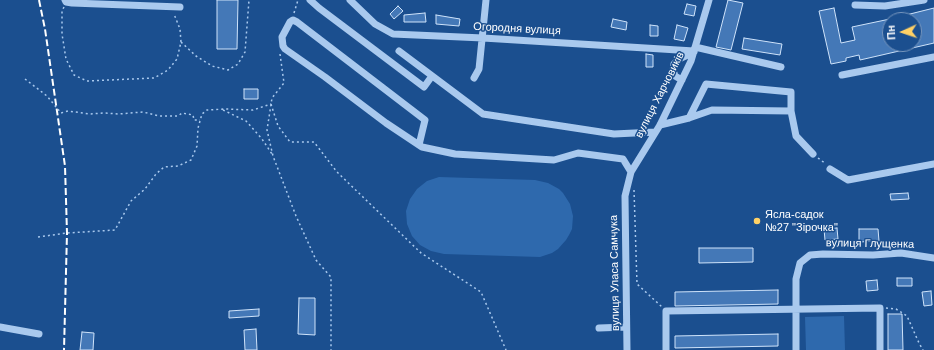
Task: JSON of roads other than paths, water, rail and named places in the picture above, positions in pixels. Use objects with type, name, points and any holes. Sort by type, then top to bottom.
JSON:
[{"type":"street","points":[[310,0],[424,87],[432,76]]},
{"type":"street","name":"Огородня вулиця","points":[[350,0],[375,24],[392,34],[695,49],[781,67]]},
{"type":"street","points":[[474,78],[479,69],[486,0]]},
{"type":"street","name":"вулиця Харчовиків","points":[[625,196],[631,172],[660,125],[691,61],[709,0]]},
{"type":"street","points":[[855,5],[885,6],[924,0]]},
{"type":"street","points":[[66,1],[72,3],[127,4],[180,8]]},
{"type":"street","points":[[419,145],[425,120],[297,22],[294,20],[291,21],[282,37],[283,46],[285,49],[386,123],[419,145],[455,154],[509,158],[554,160],[578,153],[623,159],[631,172]]},
{"type":"street","points":[[682,80],[676,76],[673,70],[674,64],[695,49]]},
{"type":"street","points":[[399,51],[483,114],[614,134],[655,132]]},
{"type":"street","points":[[842,75],[934,57]]},
{"type":"street","points":[[689,118],[706,84],[791,92],[791,111],[796,136],[814,154]]},
{"type":"street","points":[[660,125],[689,118],[712,110],[791,111]]},
{"type":"street","points":[[830,169],[848,180],[934,164]]},
{"type":"street","name":"вулиця Уласа Самчука","points":[[625,196],[627,350]]},
{"type":"street","name":"вулиця Глущенка","points":[[796,350],[796,279],[800,263],[810,255],[823,254],[873,256],[901,253],[934,258]]},
{"type":"street","points":[[666,350],[666,311],[880,308],[880,350]]},
{"type":"street","points":[[0,327],[39,334]]},
{"type":"street","points":[[599,328],[626,327]]},
{"type":"railway","points":[[39,0],[45,29],[65,166],[67,233],[64,350]]},
{"type":"place","name":"Ясла-садок №27 \"Зірочка\"","points":[[757,221]]}]
